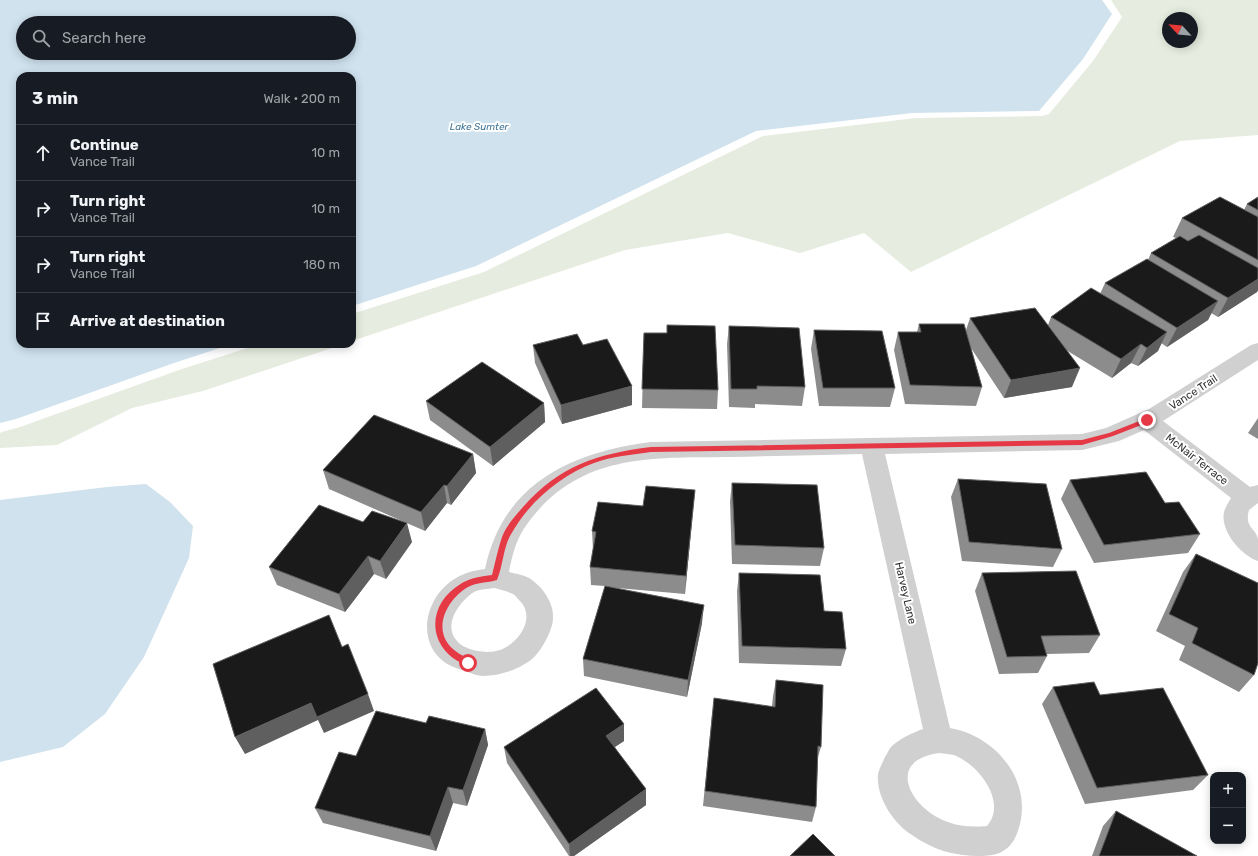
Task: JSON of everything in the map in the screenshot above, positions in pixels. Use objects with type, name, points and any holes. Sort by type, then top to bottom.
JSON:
[{"type":"street","name":"Vance Trail","points":[[495,578],[506,536],[520,515],[538,494],[565,473],[593,461],[620,454],[651,450],[1082,442],[1111,435],[1147,420],[1258,350]]},
{"type":"street","name":"McNair Terrace","points":[[1147,420],[1252,496],[1239,505],[1235,514],[1237,525],[1243,537],[1258,551]]},
{"type":"street","name":"Harvey Lane","points":[[872,446],[939,740]]},
{"type":"shaded area","points":[[1111,0],[1258,0],[1258,135],[1180,141],[911,272],[864,233],[800,253],[728,233],[625,250],[356,340],[356,313],[484,272],[763,136],[916,118],[1042,116],[1049,114],[1093,61],[1122,17]]},
{"type":"shaded area","points":[[248,348],[332,348],[203,391],[132,408],[57,445],[0,448],[0,433],[2,432],[20,427],[179,370]]},
{"type":"water","name":"Lake Sumter","points":[[0,0],[1102,0],[1112,14],[1083,59],[1039,111],[912,113],[756,131],[476,266],[356,305],[356,72],[16,72],[16,348],[220,348],[16,419],[0,423]]},
{"type":"water","points":[[146,484],[170,502],[193,526],[189,558],[144,657],[105,714],[63,747],[0,762],[0,500],[107,487]]},
{"type":"building","points":[[1220,197],[1258,217],[1258,260],[1182,218]]},
{"type":"building","points":[[1258,197],[1258,210],[1247,204]]},
{"type":"building","points":[[1199,235],[1258,268],[1258,279],[1228,298],[1151,253],[1180,236],[1188,241]]},
{"type":"building","points":[[1147,259],[1218,301],[1177,328],[1105,283]]},
{"type":"building","points":[[1091,288],[1167,332],[1147,348],[1141,344],[1121,359],[1051,317]]},
{"type":"building","points":[[1035,308],[1080,368],[1011,380],[970,318]]},
{"type":"building","points":[[919,324],[964,324],[982,387],[910,385],[898,332],[921,332]]},
{"type":"building","points":[[667,325],[715,326],[718,390],[642,389],[644,333],[667,333]]},
{"type":"building","points":[[729,326],[799,328],[805,387],[757,386],[757,389],[731,389]]},
{"type":"building","points":[[814,330],[882,331],[895,388],[823,388]]},
{"type":"building","points":[[577,334],[583,345],[607,339],[632,386],[561,405],[533,345]]},
{"type":"building","points":[[482,362],[544,403],[490,447],[426,401]]},
{"type":"building","points":[[374,415],[473,454],[447,486],[444,485],[421,512],[323,470]]},
{"type":"building","points":[[1146,472],[1165,503],[1179,502],[1200,534],[1104,545],[1070,480]]},
{"type":"building","points":[[958,479],[1046,484],[1062,549],[969,542]]},
{"type":"building","points":[[732,483],[817,485],[824,548],[735,545]]},
{"type":"building","points":[[646,486],[695,490],[686,576],[590,567],[596,532],[592,531],[598,502],[643,506]]},
{"type":"building","points":[[319,505],[363,522],[372,511],[407,523],[380,561],[368,556],[339,594],[269,567]]},
{"type":"building","points":[[1196,554],[1258,583],[1258,663],[1254,675],[1192,643],[1198,628],[1169,614]]},
{"type":"building","points":[[1076,571],[1100,635],[1041,636],[1047,656],[1007,657],[982,573]]},
{"type":"building","points":[[739,573],[820,575],[824,611],[842,612],[846,649],[742,646]]},
{"type":"building","points":[[605,586],[704,605],[688,680],[583,659]]},
{"type":"building","points":[[329,615],[342,647],[348,644],[368,694],[317,717],[311,703],[235,737],[213,664]]},
{"type":"building","points":[[776,680],[823,685],[821,747],[818,746],[816,807],[705,791],[714,698],[775,707]]},
{"type":"building","points":[[1094,682],[1100,695],[1163,688],[1208,775],[1097,788],[1053,687]]},
{"type":"building","points":[[596,688],[624,724],[606,736],[646,789],[569,844],[504,747]]},
{"type":"building","points":[[376,711],[426,723],[429,716],[485,729],[463,790],[448,787],[430,836],[315,808],[339,752],[356,756]]},
{"type":"building","points":[[1116,811],[1197,856],[1099,856]]},
{"type":"building","points":[[813,834],[835,856],[790,856]]},
{"type":"route","points":[[468,663],[455,656],[445,646],[440,634],[439,620],[444,606],[453,595],[465,585],[479,580],[495,578],[506,536],[520,515],[538,494],[565,473],[593,461],[620,454],[651,450],[1082,442],[1111,435],[1147,420]]}]
